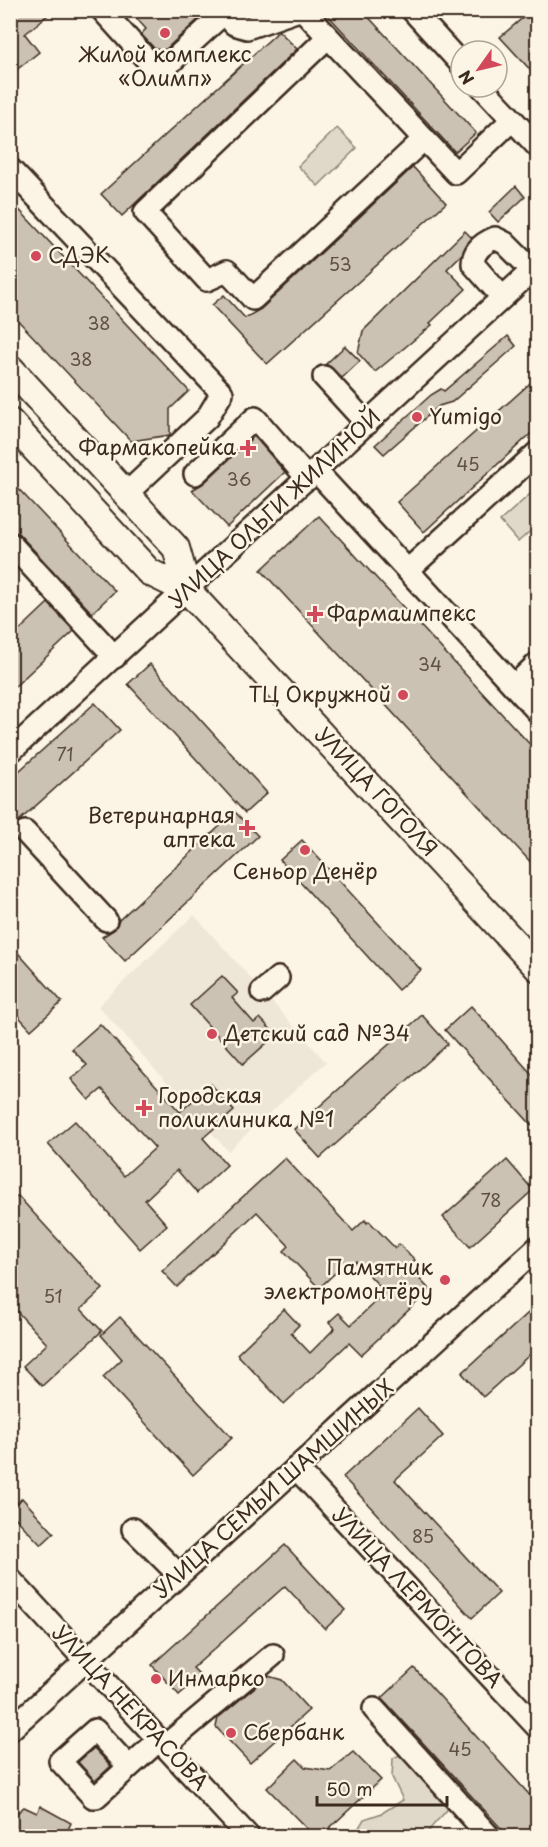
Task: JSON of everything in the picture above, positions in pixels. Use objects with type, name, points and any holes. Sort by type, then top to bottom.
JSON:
[{"type":"main road","name":"УЛИЦА ГОГОЛЯ","points":[[10,368],[176,548],[188,591]]},
{"type":"main road","name":"УЛИЦА ГОГОЛЯ","points":[[10,422],[149,572],[188,591],[537,968]]},
{"type":"street","points":[[102,10],[159,73],[223,12],[238,27],[247,28],[301,10],[456,173],[512,120]]},
{"type":"street","points":[[412,10],[449,51]]},
{"type":"street","points":[[327,38],[145,212],[207,280],[226,271],[254,299],[424,139]]},
{"type":"street","points":[[493,99],[537,147]]},
{"type":"street","points":[[10,169],[222,393],[201,423],[127,493]]},
{"type":"street","points":[[502,297],[473,264],[473,257],[480,248],[495,238],[505,243],[535,267]]},
{"type":"street","name":"УЛИЦА ОЛЬГИ ЖИЛИНОЙ","points":[[10,752],[188,591],[535,267]]},
{"type":"street","points":[[324,377],[367,423]]},
{"type":"street","points":[[195,474],[255,418],[408,570],[537,712]]},
{"type":"street","points":[[408,570],[537,452]]},
{"type":"street","points":[[10,543],[115,657]]},
{"type":"street","points":[[514,686],[537,663]]},
{"type":"street","points":[[25,832],[106,920]]},
{"type":"street","points":[[262,992],[279,978]]},
{"type":"street","name":"УЛИЦА СЕМЬИ ШАМШИНЫХ","points":[[10,1730],[537,1247]]},
{"type":"street","name":"УЛИЦА ЛЕРМОНТОВА","points":[[296,1468],[537,1728]]},
{"type":"street","points":[[133,1529],[178,1574]]},
{"type":"street","name":"УЛИЦА НЕКРАСОВА","points":[[10,1579],[248,1836]]},
{"type":"street","points":[[129,1767],[273,1655]]},
{"type":"street","points":[[374,1709],[489,1836]]},
{"type":"shaded area","points":[[337,128],[357,148],[318,186],[298,166]]},
{"type":"shaded area","points":[[537,488],[537,525],[518,542],[500,521]]},
{"type":"shaded area","name":"Детский сад №34","points":[[194,915],[326,1062],[228,1151],[98,1006]]},
{"type":"shaded area","points":[[410,1751],[452,1799],[450,1805],[426,1836],[354,1836],[364,1819],[382,1813],[403,1800],[392,1777],[393,1758]]},
{"type":"building","points":[[10,10],[54,10],[25,34],[39,52],[10,75]]},
{"type":"building","name":"Жилой комплекс «Олимп»","points":[[129,10],[198,10],[202,16],[166,49],[160,50],[154,48],[141,34],[146,29]]},
{"type":"building","points":[[323,10],[362,10],[476,133],[455,152]]},
{"type":"building","points":[[532,10],[537,10],[537,77],[509,47],[509,39],[500,37]]},
{"type":"building","points":[[279,31],[297,49],[122,216],[101,194]]},
{"type":"building","points":[[413,167],[446,203],[267,364],[212,305],[224,295],[245,318],[261,309]]},
{"type":"building","points":[[516,186],[525,197],[498,222],[489,212]]},
{"type":"building","points":[[10,200],[189,391],[170,409],[170,435],[131,441],[10,312]]},
{"type":"building","points":[[465,231],[472,238],[462,254],[447,269],[466,289],[430,323],[432,325],[375,372],[358,353],[363,331]]},
{"type":"building","points":[[508,336],[516,346],[452,402],[439,406],[384,454],[375,445],[431,395],[441,389],[444,391]]},
{"type":"building","points":[[345,346],[360,361],[342,378],[326,364]]},
{"type":"building","points":[[537,377],[537,428],[424,532],[397,502]]},
{"type":"building","points":[[254,436],[285,472],[227,527],[192,490],[204,483]]},
{"type":"building","points":[[10,480],[115,591],[92,613],[19,534],[10,530]]},
{"type":"building","points":[[319,516],[537,752],[537,869],[261,570]]},
{"type":"building","points":[[48,603],[74,631],[10,691],[10,639]]},
{"type":"building","points":[[150,664],[267,793],[245,813],[128,684]]},
{"type":"building","points":[[95,703],[120,730],[10,829],[10,779]]},
{"type":"building","points":[[235,812],[258,836],[125,961],[102,937],[115,929],[118,921]]},
{"type":"building","points":[[302,840],[421,970],[398,990],[280,860]]},
{"type":"building","points":[[10,944],[62,1002],[31,1030],[10,1007]]},
{"type":"building","points":[[222,976],[238,993],[232,998],[254,1023],[260,1018],[276,1035],[243,1064],[190,1005]]},
{"type":"building","points":[[471,1006],[537,1080],[537,1131],[445,1030]]},
{"type":"building","points":[[422,1015],[448,1044],[320,1158],[294,1129]]},
{"type":"building","points":[[100,1024],[180,1112],[211,1084],[234,1111],[203,1138],[227,1165],[197,1193],[177,1170],[145,1200],[167,1225],[140,1249],[48,1144],[75,1121],[124,1176],[155,1148],[102,1089],[89,1100],[71,1079],[87,1065],[72,1049]]},
{"type":"building","points":[[285,1158],[353,1231],[365,1220],[367,1223],[369,1221],[395,1248],[399,1244],[415,1260],[408,1267],[430,1290],[361,1355],[349,1343],[284,1404],[237,1354],[284,1309],[299,1325],[291,1333],[310,1353],[335,1328],[329,1322],[339,1313],[351,1325],[385,1292],[356,1261],[352,1265],[348,1261],[319,1288],[284,1251],[289,1246],[257,1212],[177,1287],[162,1271]]},
{"type":"building","points":[[507,1160],[533,1190],[470,1247],[443,1217]]},
{"type":"building","points":[[18,1196],[103,1289],[81,1309],[102,1331],[42,1386],[23,1366],[47,1344],[10,1304],[10,1203]]},
{"type":"building","points":[[537,1305],[537,1348],[483,1397],[462,1373]]},
{"type":"building","points":[[120,1317],[232,1438],[193,1475],[103,1377],[122,1359],[101,1335]]},
{"type":"building","points":[[418,1408],[443,1436],[395,1480],[499,1593],[472,1618],[343,1477]]},
{"type":"building","points":[[22,1498],[54,1533],[41,1545],[10,1512]]},
{"type":"building","points":[[285,1545],[345,1610],[325,1629],[285,1586],[193,1668],[201,1676],[179,1695],[152,1665]]},
{"type":"building","points":[[414,1668],[537,1803],[537,1836],[508,1836],[382,1698]]},
{"type":"building","points":[[268,1676],[282,1680],[309,1710],[250,1763],[216,1727],[218,1718]]},
{"type":"building","points":[[94,1748],[111,1766],[95,1781],[78,1762]]},
{"type":"building","points":[[353,1752],[381,1780],[321,1836],[314,1836],[267,1788],[297,1759],[305,1767],[330,1771]]},
{"type":"building","points":[[40,1806],[71,1823],[65,1836],[10,1836],[10,1819],[24,1807],[37,1813]]},
{"type":"place","name":"Жилой комплекс «Олимп»","points":[[165,33]]},
{"type":"place","name":"СДЭК","points":[[36,256]]},
{"type":"place","name":"Yumigo","points":[[417,417]]},
{"type":"place","name":"Фармакопейка","points":[[248,448]]},
{"type":"place","name":"Фармаимпекс","points":[[315,614]]},
{"type":"place","name":"ТЦ Окружной","points":[[403,695]]},
{"type":"place","name":"Ветеринарная аптека","points":[[247,828]]},
{"type":"place","name":"Сеньор Денёр","points":[[305,850]]},
{"type":"place","name":"Детский сад №34","points":[[212,1034]]},
{"type":"place","name":"Городская поликлиника №1","points":[[144,1108]]},
{"type":"place","name":"Памятник электромонтёру","points":[[445,1280]]},
{"type":"place","name":"Инмарко","points":[[156,1679]]},
{"type":"place","name":"Сбербанк","points":[[231,1733]]}]
